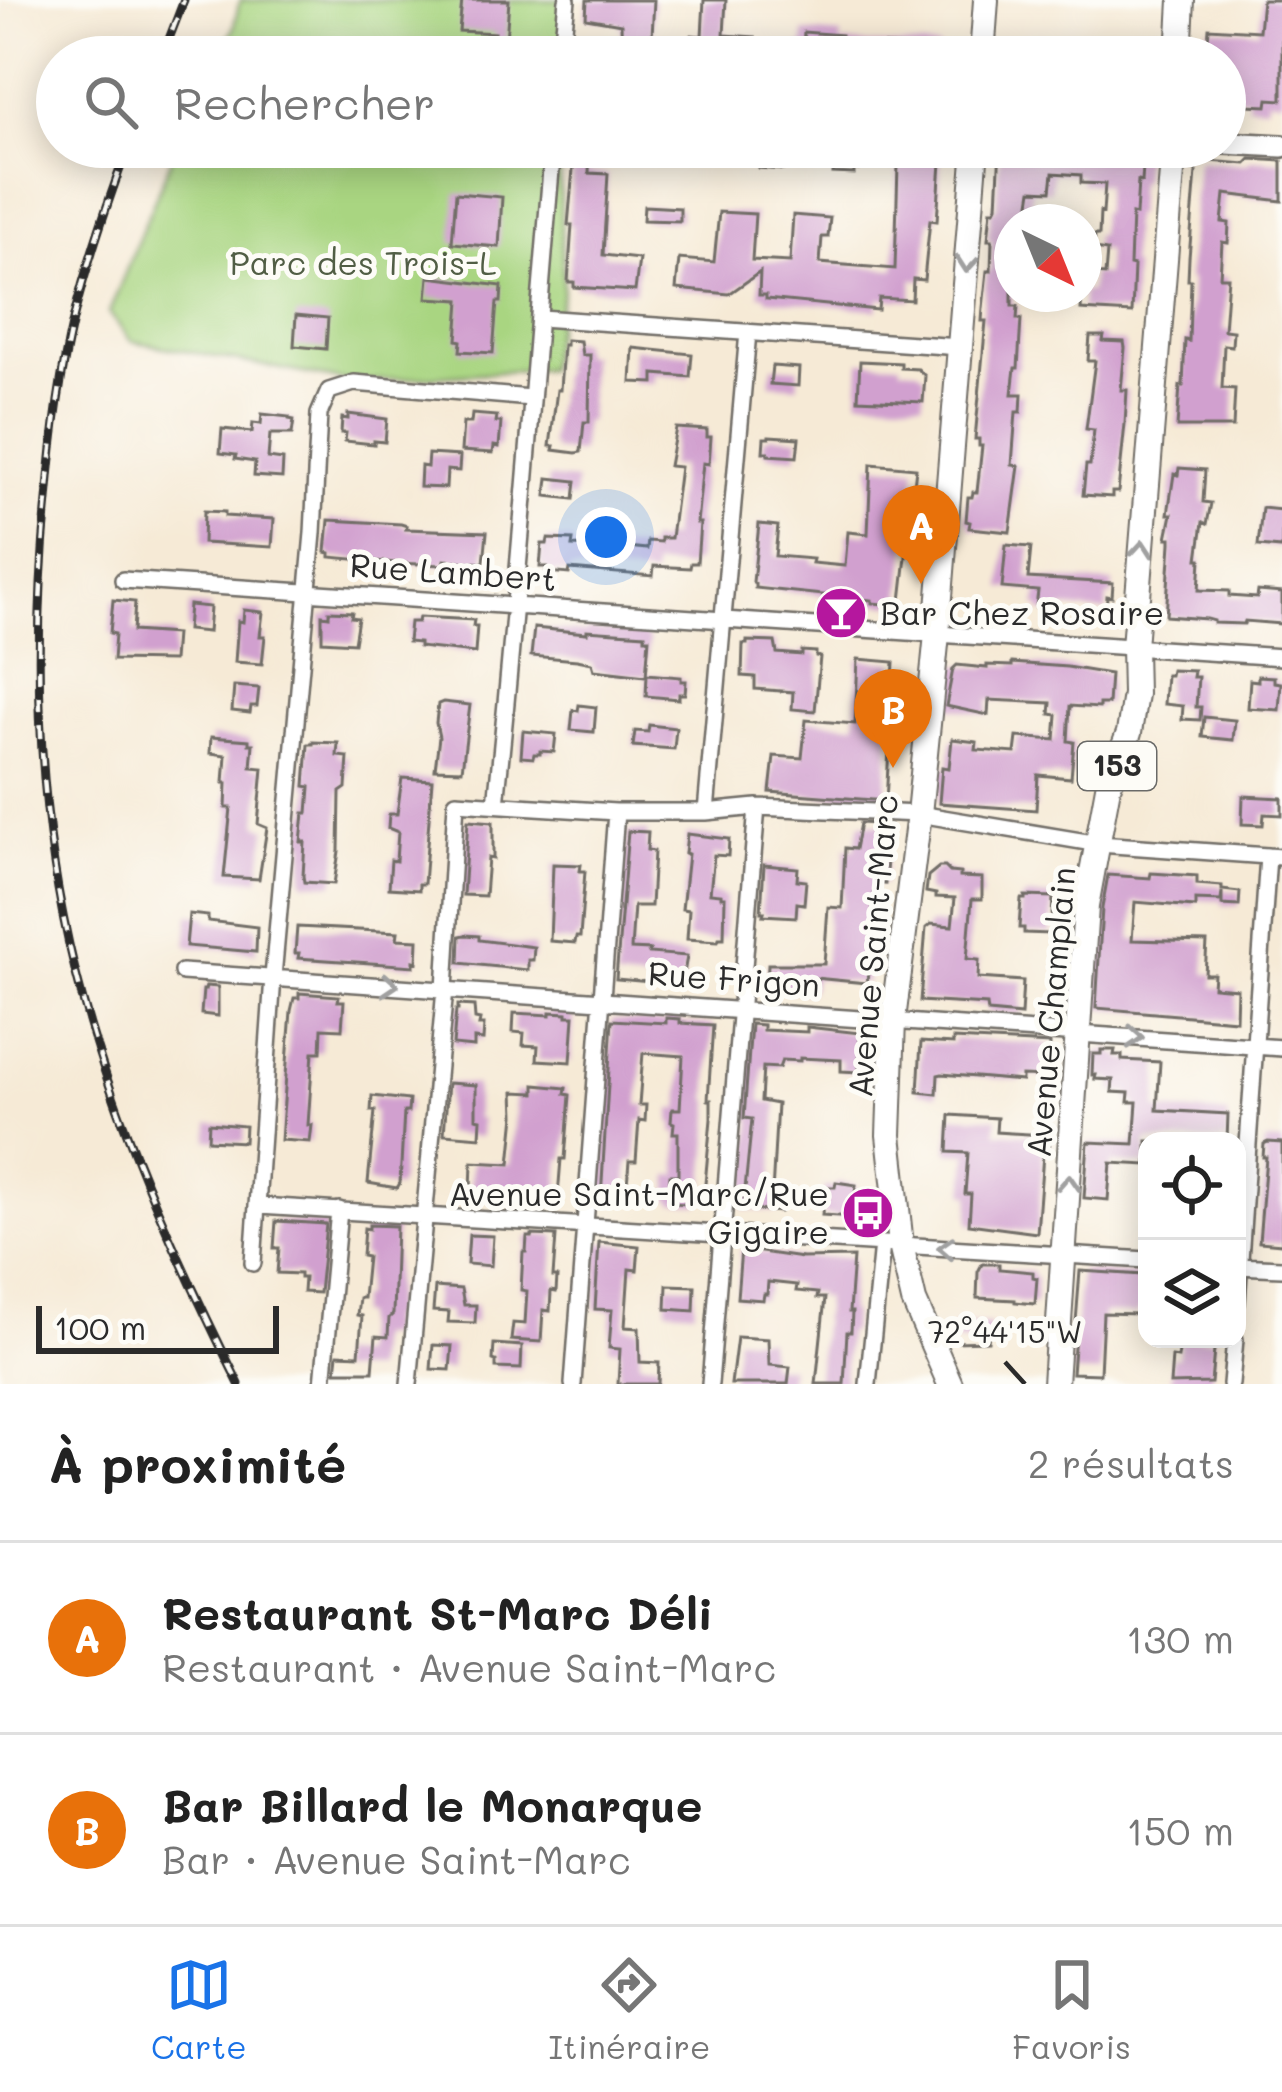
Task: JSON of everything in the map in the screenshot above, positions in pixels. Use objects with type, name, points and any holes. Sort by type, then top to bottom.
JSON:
[{"type":"main road","points":[[983,36],[986,0]]},
{"type":"main road","points":[[1180,36],[1182,0]]},
{"type":"main road","name":"Avenue Saint-Marc","points":[[950,1384],[892,1244],[889,1136],[893,1020],[937,634],[974,168]]},
{"type":"main road","name":"Avenue Champlain","points":[[1055,1384],[1086,906],[1108,787],[1129,733],[1135,694],[1134,647],[1172,168]]},
{"type":"street","points":[[564,36],[568,0]]},
{"type":"street","points":[[1246,144],[1282,146]]},
{"type":"street","points":[[496,804],[517,606],[551,168]]},
{"type":"street","points":[[540,318],[960,347]]},
{"type":"street","points":[[706,812],[748,332]]},
{"type":"street","points":[[253,1263],[319,415],[329,391],[354,382],[531,398]]},
{"type":"street","name":"Rue Lambert","points":[[123,580],[1282,657]]},
{"type":"street","points":[[409,1384],[445,989],[456,802],[616,812],[757,807],[919,814],[1099,844],[1275,856],[1240,1240]]},
{"type":"street","points":[[710,1384],[757,807]]},
{"type":"street","points":[[573,1384],[616,812]]},
{"type":"street","name":"Rue Frigon","points":[[182,972],[1282,1048]]},
{"type":"street","points":[[259,1206],[1138,1259]]},
{"type":"street","points":[[323,1384],[338,1210]]},
{"type":"street","name":"Avenue Saint-Marc","points":[[868,1384],[892,1244]]},
{"type":"street","points":[[1246,1266],[1282,1268]]},
{"type":"street","points":[[1232,1384],[1234,1348]]},
{"type":"green space","points":[[240,0],[566,0],[563,36],[229,36]]},
{"type":"green space","name":"Parc des Trois-L","points":[[168,168],[560,168],[563,289],[547,369],[351,382],[131,341],[109,313]]},
{"type":"building","points":[[462,0],[509,0],[506,36],[459,31]]},
{"type":"building","points":[[587,0],[654,0],[652,36],[621,36],[621,24],[586,18]]},
{"type":"building","points":[[704,0],[726,0],[724,35],[740,36],[702,36]]},
{"type":"building","points":[[1262,0],[1282,0],[1282,100],[1268,99],[1267,106],[1247,105],[1246,36],[1208,36],[1209,28],[1259,31]]},
{"type":"building","points":[[804,32],[841,36],[804,36]]},
{"type":"building","points":[[1251,159],[1282,161],[1282,201],[1225,194],[1222,222],[1229,223],[1228,243],[1222,242],[1220,277],[1228,277],[1224,330],[1233,331],[1232,346],[1224,345],[1222,388],[1235,389],[1233,427],[1177,427],[1185,340],[1189,341],[1188,280],[1196,168],[1246,168]]},
{"type":"building","points":[[573,168],[608,174],[603,255],[639,259],[635,291],[574,287],[574,282],[568,282],[572,225],[568,225]]},
{"type":"building","points":[[833,168],[858,168],[854,174],[833,173]]},
{"type":"building","points":[[898,168],[941,168],[937,221],[930,220],[924,280],[913,279],[912,300],[879,298],[878,310],[766,299],[759,295],[760,272],[729,294],[676,289],[679,259],[714,262],[719,212],[755,214],[752,260],[790,262],[793,215],[830,218],[828,237],[822,237],[820,263],[895,269]]},
{"type":"building","points":[[999,168],[1143,168],[1136,215],[1132,214],[1132,313],[1102,311],[1105,184],[1081,183],[1081,175],[1053,173],[1051,191],[1032,190],[1030,204],[997,204]]},
{"type":"building","points":[[456,193],[502,197],[499,247],[452,243]]},
{"type":"building","points":[[644,206],[680,208],[680,221],[643,220]]},
{"type":"building","points":[[991,210],[994,312],[1018,312],[1021,319],[1012,394],[1022,394],[1012,465],[1019,466],[1010,532],[969,528],[966,521],[968,497],[977,492],[982,446],[975,439],[986,321],[982,321],[987,271],[991,271]]},
{"type":"building","points":[[429,277],[502,286],[493,353],[460,351],[460,300],[427,298]]},
{"type":"building","points":[[296,315],[328,318],[326,349],[294,346]]},
{"type":"building","points":[[1090,336],[1124,342],[1125,348],[1121,390],[1127,390],[1125,424],[1118,492],[1112,492],[1112,497],[1083,495],[1094,430],[1086,429],[1095,361],[1088,361]]},
{"type":"building","points":[[566,340],[580,341],[582,355],[590,355],[589,422],[584,422],[581,452],[576,453],[550,446]]},
{"type":"building","points":[[633,348],[692,354],[690,377],[654,374],[654,383],[631,382]]},
{"type":"building","points":[[860,361],[901,363],[901,368],[918,369],[925,376],[923,402],[858,399]]},
{"type":"building","points":[[772,366],[799,368],[798,386],[770,384]]},
{"type":"building","points":[[262,414],[294,420],[292,434],[270,434],[268,458],[283,460],[282,478],[254,476],[255,462],[220,453],[222,429],[252,432],[253,423],[261,424]]},
{"type":"building","points":[[348,414],[387,419],[385,442],[345,441],[342,418],[348,419]]},
{"type":"building","points":[[472,414],[497,416],[496,422],[501,422],[499,447],[494,446],[493,453],[461,451],[463,423],[471,423]]},
{"type":"building","points":[[676,428],[707,430],[711,437],[709,464],[703,463],[697,563],[690,568],[654,566],[653,576],[570,569],[569,574],[540,567],[542,544],[548,539],[573,540],[572,546],[647,549],[648,541],[671,538],[680,467],[669,466]]},
{"type":"building","points":[[764,438],[799,438],[797,457],[763,452]]},
{"type":"building","points":[[428,454],[460,456],[459,471],[447,470],[446,488],[420,487],[421,466],[427,467]]},
{"type":"building","points":[[871,464],[916,468],[901,601],[894,600],[893,605],[755,588],[759,524],[778,526],[775,556],[845,566],[848,532],[868,534]]},
{"type":"building","points":[[1179,468],[1205,470],[1203,502],[1211,503],[1207,524],[1203,522],[1199,590],[1257,598],[1258,591],[1282,593],[1282,624],[1214,623],[1166,616],[1172,514],[1168,514]]},
{"type":"building","points":[[548,478],[576,481],[574,499],[546,496]]},
{"type":"building","points":[[1262,508],[1282,510],[1282,548],[1258,546]]},
{"type":"building","points":[[204,511],[274,519],[272,547],[203,543]]},
{"type":"building","points":[[329,520],[487,532],[484,563],[330,557],[326,552]]},
{"type":"building","points":[[1006,545],[1031,547],[1028,578],[1113,583],[1106,612],[1066,608],[1062,614],[1040,612],[1038,591],[1002,588]]},
{"type":"building","points":[[113,600],[135,602],[133,631],[175,634],[173,661],[113,660]]},
{"type":"building","points":[[189,605],[210,607],[208,632],[187,630]]},
{"type":"building","points":[[244,610],[263,612],[262,664],[235,662],[238,621],[243,622]]},
{"type":"building","points":[[329,611],[352,612],[351,617],[358,618],[354,643],[322,641],[322,615],[329,616]]},
{"type":"building","points":[[419,617],[474,620],[475,653],[408,642],[410,622],[418,622]]},
{"type":"building","points":[[534,628],[645,634],[649,638],[646,676],[594,670],[592,663],[577,660],[531,656]]},
{"type":"building","points":[[747,641],[775,642],[777,653],[816,652],[820,657],[815,711],[792,709],[793,692],[755,689],[755,677],[742,676]]},
{"type":"building","points":[[858,659],[894,662],[886,801],[770,792],[774,756],[802,758],[806,720],[855,724]]},
{"type":"building","points":[[1012,663],[1110,674],[1108,704],[1070,706],[1071,778],[1038,775],[1036,810],[939,803],[942,767],[949,768],[952,739],[977,742],[976,750],[1015,753],[1017,737],[1055,740],[1057,715],[1050,714],[1051,703],[989,700],[988,715],[946,706],[957,665],[987,668]]},
{"type":"building","points":[[1171,670],[1194,671],[1193,677],[1198,677],[1200,720],[1182,719],[1183,706],[1164,704],[1166,675]]},
{"type":"building","points":[[647,674],[681,677],[686,681],[685,694],[679,694],[679,699],[646,696]]},
{"type":"building","points":[[1258,676],[1274,677],[1274,682],[1281,683],[1279,710],[1248,708],[1250,680],[1258,681]]},
{"type":"building","points":[[234,686],[259,688],[257,706],[251,706],[250,713],[232,711]]},
{"type":"building","points":[[438,704],[470,705],[462,770],[435,769]]},
{"type":"building","points":[[579,705],[596,707],[594,732],[571,730],[573,710],[578,711]]},
{"type":"building","points":[[1204,717],[1235,720],[1233,740],[1202,737]]},
{"type":"building","points":[[649,725],[676,728],[674,749],[633,746],[635,731],[648,732]]},
{"type":"building","points":[[523,731],[556,734],[554,752],[521,757]]},
{"type":"building","points":[[211,737],[249,740],[253,744],[251,767],[263,768],[258,824],[267,828],[259,879],[224,877],[231,808],[226,808],[226,755],[210,753]]},
{"type":"building","points":[[338,743],[337,756],[348,757],[346,788],[340,792],[334,884],[304,882],[303,876],[305,842],[301,842],[310,787],[305,786],[308,744]]},
{"type":"building","points":[[402,778],[432,780],[424,884],[419,884],[419,890],[389,888],[398,832],[388,828],[389,814],[397,814]]},
{"type":"building","points":[[1243,796],[1282,798],[1282,815],[1264,814],[1263,825],[1242,824]]},
{"type":"building","points":[[468,820],[493,822],[493,859],[488,858],[485,896],[463,895]]},
{"type":"building","points":[[860,823],[890,825],[885,884],[875,883],[867,983],[814,978],[810,993],[767,988],[768,964],[824,964],[828,907],[842,908],[845,848],[855,849]]},
{"type":"building","points":[[628,831],[648,832],[647,850],[654,851],[651,906],[634,906],[631,949],[687,956],[682,985],[616,979]]},
{"type":"building","points":[[687,834],[729,839],[728,856],[714,855],[710,893],[725,897],[724,938],[718,941],[687,939],[689,910],[682,909]]},
{"type":"building","points":[[553,864],[581,865],[580,871],[585,871],[580,937],[575,943],[550,941]]},
{"type":"building","points":[[764,865],[798,868],[797,880],[806,881],[804,904],[797,903],[796,917],[761,912]]},
{"type":"building","points":[[939,867],[960,873],[960,877],[982,878],[982,899],[972,899],[967,959],[979,960],[978,978],[1023,981],[1021,1015],[988,1012],[987,1005],[920,1001],[926,928],[931,924],[952,926],[955,898],[926,892],[928,876]]},
{"type":"building","points":[[1151,873],[1197,876],[1197,884],[1240,892],[1239,906],[1222,905],[1222,892],[1221,901],[1195,900],[1195,907],[1135,902],[1132,940],[1207,942],[1205,974],[1214,974],[1213,987],[1237,989],[1236,1020],[1096,1008],[1108,875],[1150,878]]},
{"type":"building","points":[[1025,896],[1053,897],[1051,934],[1024,933],[1019,928]]},
{"type":"building","points":[[189,914],[257,927],[256,952],[186,946]]},
{"type":"building","points":[[297,927],[398,932],[397,939],[418,940],[417,962],[414,966],[298,958]]},
{"type":"building","points":[[460,936],[534,947],[533,960],[528,960],[528,970],[459,963]]},
{"type":"building","points":[[206,986],[218,987],[218,1016],[201,1014]]},
{"type":"building","points":[[299,993],[339,996],[338,1001],[344,1001],[342,1029],[322,1028],[321,1052],[313,1052],[310,1142],[281,1140],[291,1011]]},
{"type":"building","points":[[458,1005],[474,1006],[475,1019],[484,1025],[483,1040],[474,1039],[474,1047],[453,1045]]},
{"type":"building","points":[[514,1013],[574,1016],[571,1062],[537,1060],[538,1046],[523,1045],[524,1033],[513,1032]]},
{"type":"building","points":[[666,1018],[713,1025],[704,1195],[700,1194],[700,1205],[668,1200],[670,1175],[678,1175],[678,1133],[673,1133],[671,1122],[672,1109],[680,1109],[683,1056],[643,1053],[639,1105],[646,1105],[645,1121],[639,1120],[636,1161],[629,1161],[621,1200],[601,1198],[612,1020],[666,1023]]},
{"type":"building","points":[[751,1024],[763,1025],[763,1030],[807,1032],[807,1027],[860,1033],[859,1072],[841,1071],[841,1060],[800,1058],[782,1060],[779,1068],[763,1067],[761,1101],[777,1104],[772,1194],[782,1195],[780,1212],[743,1209],[752,1119],[744,1118]]},
{"type":"building","points":[[953,1039],[1050,1044],[1049,1073],[1047,1077],[1022,1076],[1022,1081],[942,1074],[938,1075],[937,1094],[918,1092],[921,1042],[953,1044]]},
{"type":"building","points":[[1101,1050],[1115,1050],[1114,1055],[1122,1055],[1122,1060],[1160,1062],[1157,1110],[1228,1114],[1227,1132],[1138,1132],[1138,1164],[1111,1163],[1108,1200],[1084,1198],[1088,1142],[1134,1144],[1137,1102],[1128,1102],[1129,1093],[1112,1092],[1113,1080],[1092,1075],[1093,1054]]},
{"type":"building","points":[[448,1083],[476,1085],[480,1137],[444,1134]]},
{"type":"building","points":[[535,1085],[566,1088],[565,1094],[570,1095],[558,1196],[471,1190],[472,1162],[510,1164],[514,1092],[535,1093]]},
{"type":"building","points":[[372,1096],[409,1100],[397,1188],[368,1183],[375,1111],[371,1111]]},
{"type":"building","points":[[950,1115],[997,1118],[996,1132],[1050,1138],[1049,1151],[1043,1154],[1037,1233],[969,1224],[968,1153],[948,1152]]},
{"type":"building","points":[[209,1123],[245,1126],[244,1142],[208,1140]]},
{"type":"building","points":[[1282,1143],[1282,1244],[1259,1242],[1264,1144]]},
{"type":"building","points":[[836,1182],[856,1185],[855,1194],[861,1194],[860,1210],[854,1209],[854,1217],[822,1215],[824,1187],[835,1187]]},
{"type":"building","points":[[276,1221],[326,1224],[319,1293],[303,1292],[300,1274],[277,1273]]},
{"type":"building","points":[[396,1226],[388,1337],[376,1336],[373,1371],[336,1371],[338,1354],[359,1355],[362,1316],[357,1315],[367,1257],[362,1256],[364,1228]]},
{"type":"building","points":[[469,1235],[493,1236],[491,1266],[467,1264]]},
{"type":"building","points":[[532,1235],[556,1236],[556,1292],[551,1291],[550,1311],[543,1310],[541,1342],[511,1340],[513,1323],[525,1324],[523,1252]]},
{"type":"building","points":[[599,1242],[639,1246],[637,1270],[629,1269],[625,1327],[639,1328],[640,1362],[659,1363],[658,1384],[618,1384],[620,1349],[609,1348],[612,1310],[595,1309]]},
{"type":"building","points":[[741,1249],[802,1258],[853,1257],[844,1384],[816,1384],[825,1298],[796,1291],[797,1285],[768,1282],[763,1300],[737,1298]]},
{"type":"building","points":[[982,1264],[1033,1272],[1037,1278],[1035,1304],[977,1298]]},
{"type":"building","points":[[1080,1271],[1138,1275],[1138,1314],[1103,1313],[1100,1374],[1072,1373]]},
{"type":"building","points":[[667,1285],[695,1286],[694,1311],[666,1309]]},
{"type":"building","points":[[435,1287],[461,1289],[464,1305],[476,1305],[475,1323],[448,1322],[449,1312],[433,1311]]},
{"type":"building","points":[[952,1325],[990,1325],[988,1341],[956,1342],[951,1337]]},
{"type":"building","points":[[737,1337],[768,1339],[769,1365],[790,1367],[788,1384],[731,1384]]},
{"type":"building","points":[[494,1344],[522,1346],[521,1369],[496,1368]]},
{"type":"building","points":[[433,1345],[452,1346],[450,1370],[431,1369]]},
{"type":"building","points":[[1180,1348],[1214,1348],[1211,1383],[1170,1384],[1172,1357],[1178,1358]]},
{"type":"railway","points":[[170,36],[184,0]]},
{"type":"railway","points":[[121,168],[79,298],[54,432],[40,618],[45,795],[62,912],[107,1077],[168,1233],[239,1384]]},
{"type":"place","name":"Restaurant St-Marc Déli","points":[[921,584]]},
{"type":"place","name":"Bar Chez Rosaire","points":[[841,613]]},
{"type":"place","name":"Bar Billard le Monarque","points":[[893,768]]},
{"type":"place","name":"Avenue Saint-Marc/Rue Gigaire","points":[[868,1213]]}]
